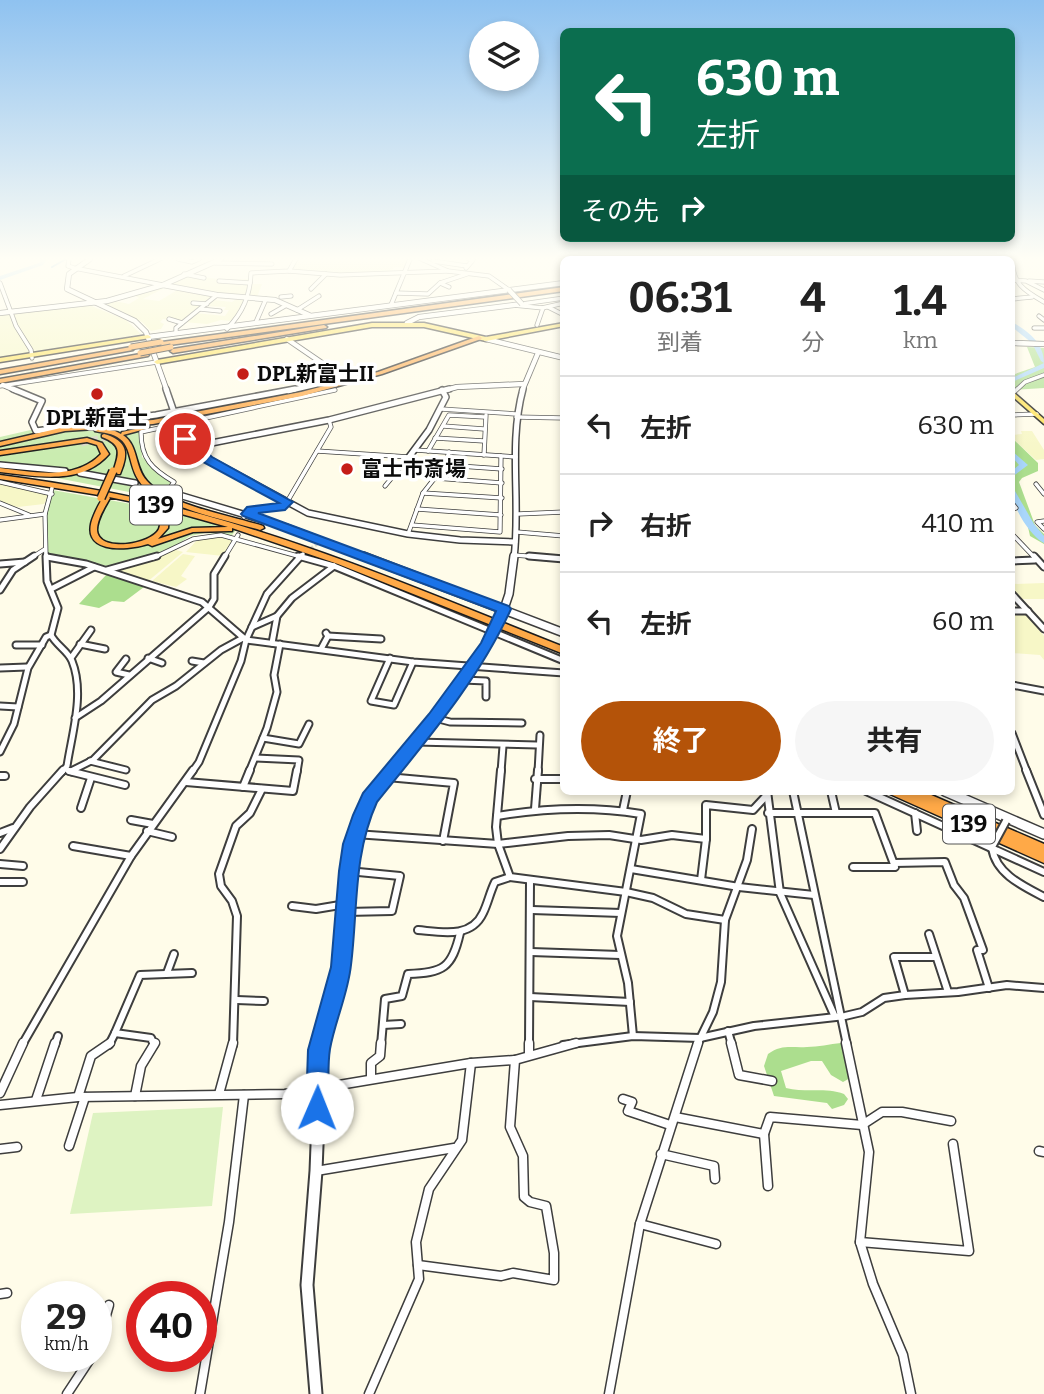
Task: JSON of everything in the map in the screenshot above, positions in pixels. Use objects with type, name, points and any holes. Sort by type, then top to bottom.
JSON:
[{"type":"highway","points":[[0,371],[161,343],[303,324]]},
{"type":"highway","points":[[1,384],[172,349],[353,324]]},
{"type":"highway","points":[[124,433],[335,388],[384,374],[483,338]]},
{"type":"highway","points":[[0,450],[65,429],[153,422],[302,394],[380,373],[483,338]]},
{"type":"highway","points":[[0,371],[143,354]]},
{"type":"highway","points":[[0,450],[75,432],[95,430],[119,435],[131,444],[136,472],[153,491],[306,553]]},
{"type":"highway","points":[[0,450],[72,438],[97,437],[110,441],[117,447],[118,456],[115,471],[104,498],[94,528],[94,535],[100,541],[116,547],[135,545],[153,539],[163,532],[166,524],[165,517],[149,507],[0,476]]},
{"type":"highway","points":[[0,450],[87,440],[100,444],[105,454],[89,467],[67,472],[0,476]]},
{"type":"highway","points":[[0,450],[81,443]]},
{"type":"highway","name":"139","points":[[0,476],[96,487],[176,505],[560,649]]},
{"type":"highway","points":[[104,498],[88,530],[91,541],[103,548],[137,548],[191,530],[214,528],[231,529],[306,553]]},
{"type":"highway","name":"139","points":[[306,553],[560,643]]},
{"type":"highway","name":"139","points":[[903,795],[1044,858]]},
{"type":"highway","name":"139","points":[[921,795],[1044,849]]},
{"type":"main road","points":[[157,362],[389,324]]},
{"type":"main road","points":[[412,324],[483,338],[558,324]]},
{"type":"main road","points":[[483,338],[550,324]]},
{"type":"main road","points":[[0,360],[148,337]]},
{"type":"main road","points":[[1015,395],[1041,414],[1044,422]]},
{"type":"street","points":[[16,324],[32,357]]},
{"type":"street","points":[[137,324],[148,337],[178,423],[191,447],[207,459],[308,513],[339,522],[460,540],[515,542]]},
{"type":"street","points":[[176,333],[176,328],[181,324]]},
{"type":"street","points":[[228,327],[232,324]]},
{"type":"street","points":[[148,337],[245,324]]},
{"type":"street","points":[[1034,328],[1044,328]]},
{"type":"street","points":[[483,338],[560,357]]},
{"type":"street","points":[[1,384],[42,401],[32,422],[36,431],[265,397],[344,378],[287,339]]},
{"type":"street","points":[[1015,343],[1044,344]]},
{"type":"street","points":[[316,1394],[307,1285],[316,1171],[319,1050],[341,967],[348,871],[355,834],[370,798],[463,680],[504,609],[509,594],[517,532],[516,415],[524,384],[538,353]]},
{"type":"street","points":[[1,384],[157,362]]},
{"type":"street","points":[[1015,390],[1025,382],[1044,375]]},
{"type":"street","points":[[191,447],[330,420],[442,390],[490,384],[524,384]]},
{"type":"street","points":[[167,492],[174,482],[145,462],[140,451],[141,432],[335,390]]},
{"type":"street","points":[[385,486],[410,457],[441,409],[446,397],[442,390]]},
{"type":"street","points":[[441,409],[486,414]]},
{"type":"street","points":[[484,455],[486,414]]},
{"type":"street","points":[[1015,415],[1041,414]]},
{"type":"street","points":[[428,451],[449,415],[560,418]]},
{"type":"street","points":[[246,516],[251,510],[280,507],[287,502],[331,427],[330,420]]},
{"type":"street","points":[[443,426],[484,429]]},
{"type":"street","points":[[435,438],[484,442]]},
{"type":"street","points":[[415,450],[516,457]]},
{"type":"street","points":[[317,451],[410,457]]},
{"type":"street","points":[[408,534],[423,493],[445,465],[449,452]]},
{"type":"street","points":[[412,525],[500,532],[501,456]]},
{"type":"street","points":[[0,465],[65,471]]},
{"type":"street","points":[[445,465],[502,469]]},
{"type":"street","points":[[80,473],[135,483]]},
{"type":"street","points":[[0,476],[52,491],[45,514],[45,550],[47,581],[58,608],[51,635],[27,667],[24,693],[7,744],[0,752]]},
{"type":"street","points":[[435,478],[502,483]]},
{"type":"street","points":[[1036,484],[1044,494]]},
{"type":"street","points":[[159,489],[246,516],[560,631]]},
{"type":"street","points":[[423,493],[502,498]]},
{"type":"street","points":[[0,503],[30,516]]},
{"type":"street","points":[[417,509],[501,515]]},
{"type":"street","points":[[518,514],[560,512]]},
{"type":"street","points":[[0,520],[45,514]]},
{"type":"street","points":[[1044,521],[1037,522],[1044,529]]},
{"type":"street","points":[[517,532],[560,536]]},
{"type":"street","points":[[106,571],[156,557],[191,538],[206,534],[237,537],[306,553],[560,659]]},
{"type":"street","points":[[75,718],[101,701],[209,607],[214,599],[214,574],[237,537]]},
{"type":"street","points":[[1015,541],[1043,565]]},
{"type":"street","points":[[0,590],[2,583],[13,570],[45,550]]},
{"type":"street","points":[[0,1093],[7,1073],[52,989],[131,856],[199,762],[242,661],[245,639],[274,583],[306,553]]},
{"type":"street","points":[[514,555],[560,559]]},
{"type":"street","points":[[47,557],[94,567],[191,598],[209,607],[245,639]]},
{"type":"street","points":[[1015,561],[1035,560]]},
{"type":"street","points":[[0,564],[26,562]]},
{"type":"street","points":[[252,627],[277,616],[292,598],[334,566]]},
{"type":"street","points":[[51,589],[94,567]]},
{"type":"street","points":[[1015,597],[1044,629]]},
{"type":"street","points":[[1015,611],[1028,611]]},
{"type":"street","points":[[272,643],[277,616]]},
{"type":"street","points":[[71,658],[91,629]]},
{"type":"street","points":[[186,629],[195,632]]},
{"type":"street","points":[[321,649],[327,634],[381,639]]},
{"type":"street","points":[[51,635],[56,645],[71,658],[78,688],[69,770]]},
{"type":"street","points":[[0,849],[13,828],[69,770],[90,761],[152,700],[176,686],[221,650],[245,639],[413,662],[560,673]]},
{"type":"street","points":[[80,643],[105,649]]},
{"type":"street","points":[[16,645],[42,645]]},
{"type":"street","points":[[243,788],[256,758],[277,692],[274,676],[280,645]]},
{"type":"street","points":[[148,658],[162,663]]},
{"type":"street","points":[[390,658],[371,701],[394,705],[413,662]]},
{"type":"street","points":[[126,659],[116,672],[129,675]]},
{"type":"street","points":[[192,661],[204,663]]},
{"type":"street","points":[[0,668],[27,667]]},
{"type":"street","points":[[463,680],[486,681],[486,697]]},
{"type":"street","points":[[1015,686],[1044,691]]},
{"type":"street","points":[[0,706],[18,707]]},
{"type":"street","points":[[435,718],[450,722],[522,723]]},
{"type":"street","points":[[263,738],[299,744],[309,724]]},
{"type":"street","points":[[535,809],[537,746],[540,735]]},
{"type":"street","points":[[416,741],[537,746]]},
{"type":"street","points":[[1015,741],[1044,815]]},
{"type":"street","points":[[503,746],[497,816],[498,844],[510,877]]},
{"type":"street","points":[[187,782],[293,791],[299,760],[256,758]]},
{"type":"street","points":[[90,761],[126,771]]},
{"type":"street","points":[[69,770],[124,785]]},
{"type":"street","points":[[387,777],[454,783],[443,841]]},
{"type":"street","points":[[81,808],[91,778]]},
{"type":"street","points":[[535,779],[560,779]]},
{"type":"street","points":[[219,1094],[233,1046],[237,1000],[237,916],[232,901],[221,886],[219,874],[236,826],[250,813],[262,789]]},
{"type":"street","points":[[624,810],[626,795]]},
{"type":"street","points":[[701,880],[706,839],[706,805],[753,810],[765,795]]},
{"type":"street","points":[[767,795],[780,893],[837,1017]]},
{"type":"street","points":[[794,795],[837,1017],[869,1152],[860,1242],[873,1284],[903,1355],[911,1394]]},
{"type":"street","points":[[832,795],[836,814]]},
{"type":"street","points":[[875,795],[1044,872]]},
{"type":"street","points":[[954,795],[1044,834]]},
{"type":"street","points":[[497,816],[535,809],[624,810],[640,814],[617,936],[630,1002],[633,1036]]},
{"type":"street","points":[[768,813],[875,813],[895,867],[853,867]]},
{"type":"street","points":[[915,813],[917,831]]},
{"type":"street","points":[[131,820],[153,824]]},
{"type":"street","points":[[1007,820],[993,847],[994,860],[1007,874],[1044,897]]},
{"type":"street","points":[[0,834],[13,828]]},
{"type":"street","points":[[609,1394],[640,1224],[700,1038],[713,1012],[721,982],[725,920],[739,887],[752,829]]},
{"type":"street","points":[[147,831],[172,838]]},
{"type":"street","points":[[355,834],[498,844],[568,836],[609,835],[636,839],[672,835],[706,839]]},
{"type":"street","points":[[89,849],[95,839]]},
{"type":"street","points":[[74,846],[131,856]]},
{"type":"street","points":[[894,863],[945,862],[954,885],[964,898],[983,950],[977,950],[989,988]]},
{"type":"street","points":[[0,864],[23,866]]},
{"type":"street","points":[[631,869],[780,893],[814,895]]},
{"type":"street","points":[[292,906],[392,911],[400,876],[348,871]]},
{"type":"street","points":[[418,930],[460,933],[470,929],[482,917],[486,900],[495,882],[510,877],[626,892],[653,898],[686,914],[725,920]]},
{"type":"street","points":[[529,1054],[532,910],[530,881]]},
{"type":"street","points":[[0,882],[23,882]]},
{"type":"street","points":[[532,910],[621,913]]},
{"type":"street","points":[[371,1079],[371,1063],[380,1056],[385,999],[402,996],[408,975],[431,974],[445,968],[455,956],[460,933]]},
{"type":"street","points":[[929,934],[948,992]]},
{"type":"street","points":[[531,952],[620,955]]},
{"type":"street","points":[[167,973],[174,954]]},
{"type":"street","points":[[905,995],[894,957],[936,957]]},
{"type":"street","points":[[69,1146],[91,1056],[108,1045],[140,975],[192,973]]},
{"type":"street","points":[[0,1105],[82,1097],[285,1094],[471,1063],[515,1060],[564,1045],[633,1036],[700,1038],[781,1022],[837,1017],[862,1012],[884,998],[905,995],[1007,985],[1044,988]]},
{"type":"street","points":[[530,997],[630,1002]]},
{"type":"street","points":[[237,1000],[264,1001]]},
{"type":"street","points":[[383,1025],[401,1024]]},
{"type":"street","points":[[728,1031],[739,1075],[772,1081]]},
{"type":"street","points":[[115,1033],[151,1038],[155,1043],[141,1066],[135,1096]]},
{"type":"street","points":[[36,1100],[58,1036]]},
{"type":"street","points":[[418,1265],[501,1276],[513,1273],[554,1280],[554,1252],[546,1206],[530,1202],[524,1197],[523,1156],[510,1127],[515,1060]]},
{"type":"street","points":[[369,1394],[419,1279],[416,1242],[429,1189],[461,1140],[471,1063]]},
{"type":"street","points":[[200,1394],[229,1222],[244,1094]]},
{"type":"street","points":[[623,1099],[632,1102],[628,1111],[672,1121],[764,1135]]},
{"type":"street","points":[[768,1186],[764,1135],[770,1117],[862,1125],[882,1112],[902,1112],[951,1121]]},
{"type":"street","points":[[860,1242],[969,1251],[953,1143]]},
{"type":"street","points":[[0,1149],[17,1147]]},
{"type":"street","points":[[316,1171],[455,1148]]},
{"type":"street","points":[[661,1154],[714,1166],[715,1179]]},
{"type":"street","points":[[640,1224],[716,1244]]},
{"type":"street","points":[[67,1394],[81,1372]]},
{"type":"green space","points":[[0,324],[130,324],[141,334],[0,358]]},
{"type":"green space","points":[[144,324],[164,324],[161,329],[151,331]]},
{"type":"green space","points":[[1027,347],[1044,348],[1044,388],[1015,390],[1015,374],[1035,367]]},
{"type":"green space","points":[[137,421],[140,425],[119,431],[121,433],[146,429],[141,432],[142,457],[170,480],[170,489],[160,498],[0,467],[0,437],[35,429]]},
{"type":"green space","points":[[1021,431],[1032,431],[1044,450],[1044,459],[1036,460],[1015,441],[1015,435],[1022,434]]},
{"type":"green space","points":[[1015,441],[1038,463],[1038,471],[1019,482],[1035,525],[1044,534],[1044,544],[1030,536],[1026,518],[1015,505]]},
{"type":"green space","points":[[0,483],[49,495],[44,504],[18,507],[0,503]]},
{"type":"green space","points":[[52,490],[177,512],[237,529],[232,535],[205,533],[190,536],[171,549],[144,559],[107,566],[48,556],[45,517]]},
{"type":"green space","points":[[215,536],[233,541],[223,556],[186,552],[200,537]]},
{"type":"green space","points":[[173,549],[183,552],[147,582],[109,571]]},
{"type":"green space","points":[[183,554],[195,556],[181,576],[187,579],[176,587],[152,581]]},
{"type":"green space","points":[[107,574],[148,584],[124,602],[112,601],[99,608],[79,604]]},
{"type":"green space","points":[[1044,583],[1044,599],[1021,599],[1015,594],[1015,584]]},
{"type":"green space","points":[[1015,614],[1026,614],[1044,636],[1044,660],[1040,655],[1015,653]]},
{"type":"green space","points":[[841,1043],[848,1049],[852,1077],[843,1082],[831,1075],[822,1061],[811,1061],[781,1071],[786,1088],[844,1094],[848,1099],[844,1105],[832,1109],[827,1103],[774,1096],[764,1066],[768,1054],[782,1048]]},
{"type":"green space","points":[[223,1107],[212,1206],[70,1214],[93,1113]]},
{"type":"waterway","points":[[1015,326],[1035,342],[1044,361]]},
{"type":"waterway","points":[[1015,379],[1044,365]]},
{"type":"waterway","points":[[1015,456],[1024,465],[1015,472]]},
{"type":"waterway","points":[[1015,498],[1034,530],[1044,540]]},
{"type":"tunnel","points":[[221,349],[227,329]]},
{"type":"tunnel","points":[[32,358],[32,377]]},
{"type":"tunnel","points":[[81,443],[124,433]]},
{"type":"tunnel","points":[[135,483],[159,489]]},
{"type":"tunnel","points":[[306,552],[321,541]]},
{"type":"place","name":"DPL新富士II","points":[[243,374]]},
{"type":"place","name":"DPL新富士","points":[[97,394]]},
{"type":"place","name":"富士市斎場","points":[[347,469]]},
{"type":"route","points":[[185,439],[207,459],[287,502],[274,509],[251,510],[247,514],[504,609],[488,644],[435,718],[370,798],[362,815],[352,844],[348,871],[341,967],[335,998],[319,1050],[317,1108]]}]
